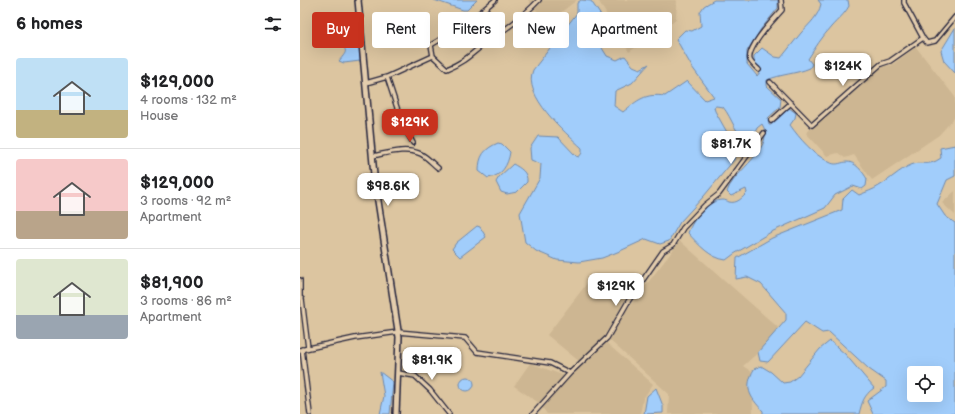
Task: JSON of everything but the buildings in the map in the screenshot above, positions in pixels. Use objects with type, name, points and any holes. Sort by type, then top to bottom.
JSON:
[{"type":"street","points":[[358,0],[373,156],[398,332],[396,414]]},
{"type":"street","points":[[495,0],[480,14],[459,29],[431,45],[433,56],[447,69],[462,64],[484,45],[501,34],[532,8],[539,0]]},
{"type":"street","points":[[759,70],[750,61],[750,56],[755,44],[782,10],[781,0]]},
{"type":"street","points":[[904,0],[904,3],[923,38],[928,43],[935,41],[955,17]]},
{"type":"street","points":[[770,82],[812,125],[881,64],[890,61],[923,38]]},
{"type":"street","points":[[366,83],[387,77],[433,56]]},
{"type":"street","points":[[387,77],[402,123],[413,143]]},
{"type":"street","points":[[771,121],[791,103]]},
{"type":"street","points":[[534,414],[570,374],[607,338],[629,300],[663,251],[672,245],[683,228],[705,205],[719,194],[764,133]]},
{"type":"street","points":[[373,156],[394,151],[410,151],[421,154],[438,168]]},
{"type":"street","points":[[300,280],[300,298],[302,298],[308,348]]},
{"type":"street","points":[[310,414],[301,350],[398,332],[466,338],[477,352],[550,363],[570,374]]},
{"type":"street","points":[[398,373],[415,376],[430,390],[449,414]]},
{"type":"shaded area","points":[[528,0],[577,0],[561,12],[538,12]]},
{"type":"shaded area","points":[[598,0],[677,1],[676,19],[672,22],[672,12],[605,12]]},
{"type":"shaded area","points":[[916,47],[955,97],[955,117],[939,135],[872,180],[854,155],[845,158],[838,153],[827,156],[806,133],[881,67],[892,65]]},
{"type":"shaded area","points":[[627,48],[635,48],[629,52]]},
{"type":"shaded area","points":[[955,191],[955,215],[942,203]]},
{"type":"shaded area","points":[[680,241],[782,331],[743,366],[752,372],[753,414],[668,414],[669,394],[606,337]]},
{"type":"shaded area","points":[[588,282],[626,300],[602,339],[653,384],[643,399],[640,414],[547,414],[539,403],[514,386],[530,363],[565,376],[580,362],[547,335]]},
{"type":"water","points":[[434,0],[477,0],[467,10],[463,10]]},
{"type":"water","points":[[581,0],[591,1],[598,12],[577,12],[577,3]]},
{"type":"water","points":[[714,0],[778,0],[778,8],[761,29],[747,51],[747,64],[757,76],[761,71],[754,61],[754,56],[762,48],[775,57],[781,58],[816,16],[821,4],[818,0],[848,0],[849,6],[847,9],[831,27],[808,59],[812,64],[810,68],[767,80],[767,86],[781,99],[780,107],[768,118],[769,125],[771,125],[789,108],[796,113],[795,118],[790,125],[807,146],[823,159],[831,163],[836,164],[849,162],[856,165],[867,179],[866,186],[862,189],[853,186],[835,195],[825,208],[771,232],[726,260],[715,257],[696,242],[688,233],[690,228],[701,211],[711,203],[724,200],[729,202],[737,201],[747,193],[746,189],[731,196],[727,192],[735,178],[761,148],[765,132],[762,124],[757,128],[750,143],[738,132],[723,107],[716,106],[714,107],[715,111],[737,150],[734,160],[680,222],[669,241],[660,244],[646,239],[602,258],[579,262],[557,260],[536,251],[525,242],[520,213],[540,178],[541,164],[531,160],[530,148],[538,136],[558,137],[576,156],[579,157],[582,153],[582,148],[556,123],[539,102],[531,80],[533,70],[550,48],[569,48],[569,23],[577,13],[577,48],[602,48],[607,56],[617,60],[625,56],[633,66],[640,69],[649,64],[632,83],[615,91],[614,106],[623,112],[642,98],[658,95],[665,96],[687,81],[705,100],[714,97],[692,67],[676,39],[685,30],[692,31],[701,26],[700,12],[704,6]]},
{"type":"water","points":[[955,28],[955,73],[944,61],[941,51]]},
{"type":"water","points":[[344,48],[359,48],[360,61],[344,63],[339,61],[345,51]]},
{"type":"water","points":[[498,143],[502,144],[510,152],[509,157],[504,169],[501,172],[488,178],[479,171],[481,157],[489,148]]},
{"type":"water","points":[[955,145],[955,176],[947,180],[937,204],[945,216],[955,223],[955,414],[873,414],[867,401],[886,387],[886,381],[869,369],[829,332],[822,333],[805,322],[768,362],[760,361],[758,352],[786,320],[786,313],[761,284],[747,277],[736,279],[737,258],[772,238],[842,210],[843,199],[852,190],[859,195],[872,190],[911,165],[918,163],[932,163],[941,158],[940,148]]},
{"type":"water","points":[[513,164],[525,173],[527,182],[517,192],[507,194],[501,192],[496,182],[499,177]]},
{"type":"water","points":[[477,226],[480,227],[486,237],[460,257],[452,249],[456,243]]},
{"type":"water","points":[[830,341],[845,354],[874,388],[864,399],[859,414],[763,414],[763,411],[751,396],[749,387],[749,381],[754,369],[761,366],[771,372],[783,383],[790,382],[798,376],[820,349]]},
{"type":"water","points":[[380,372],[393,382],[390,414],[380,414],[384,396]]},
{"type":"water","points":[[464,377],[470,377],[474,381],[474,387],[470,391],[464,391],[460,387],[460,381]]},
{"type":"water","points":[[656,388],[663,406],[663,413],[644,414],[647,396]]}]
